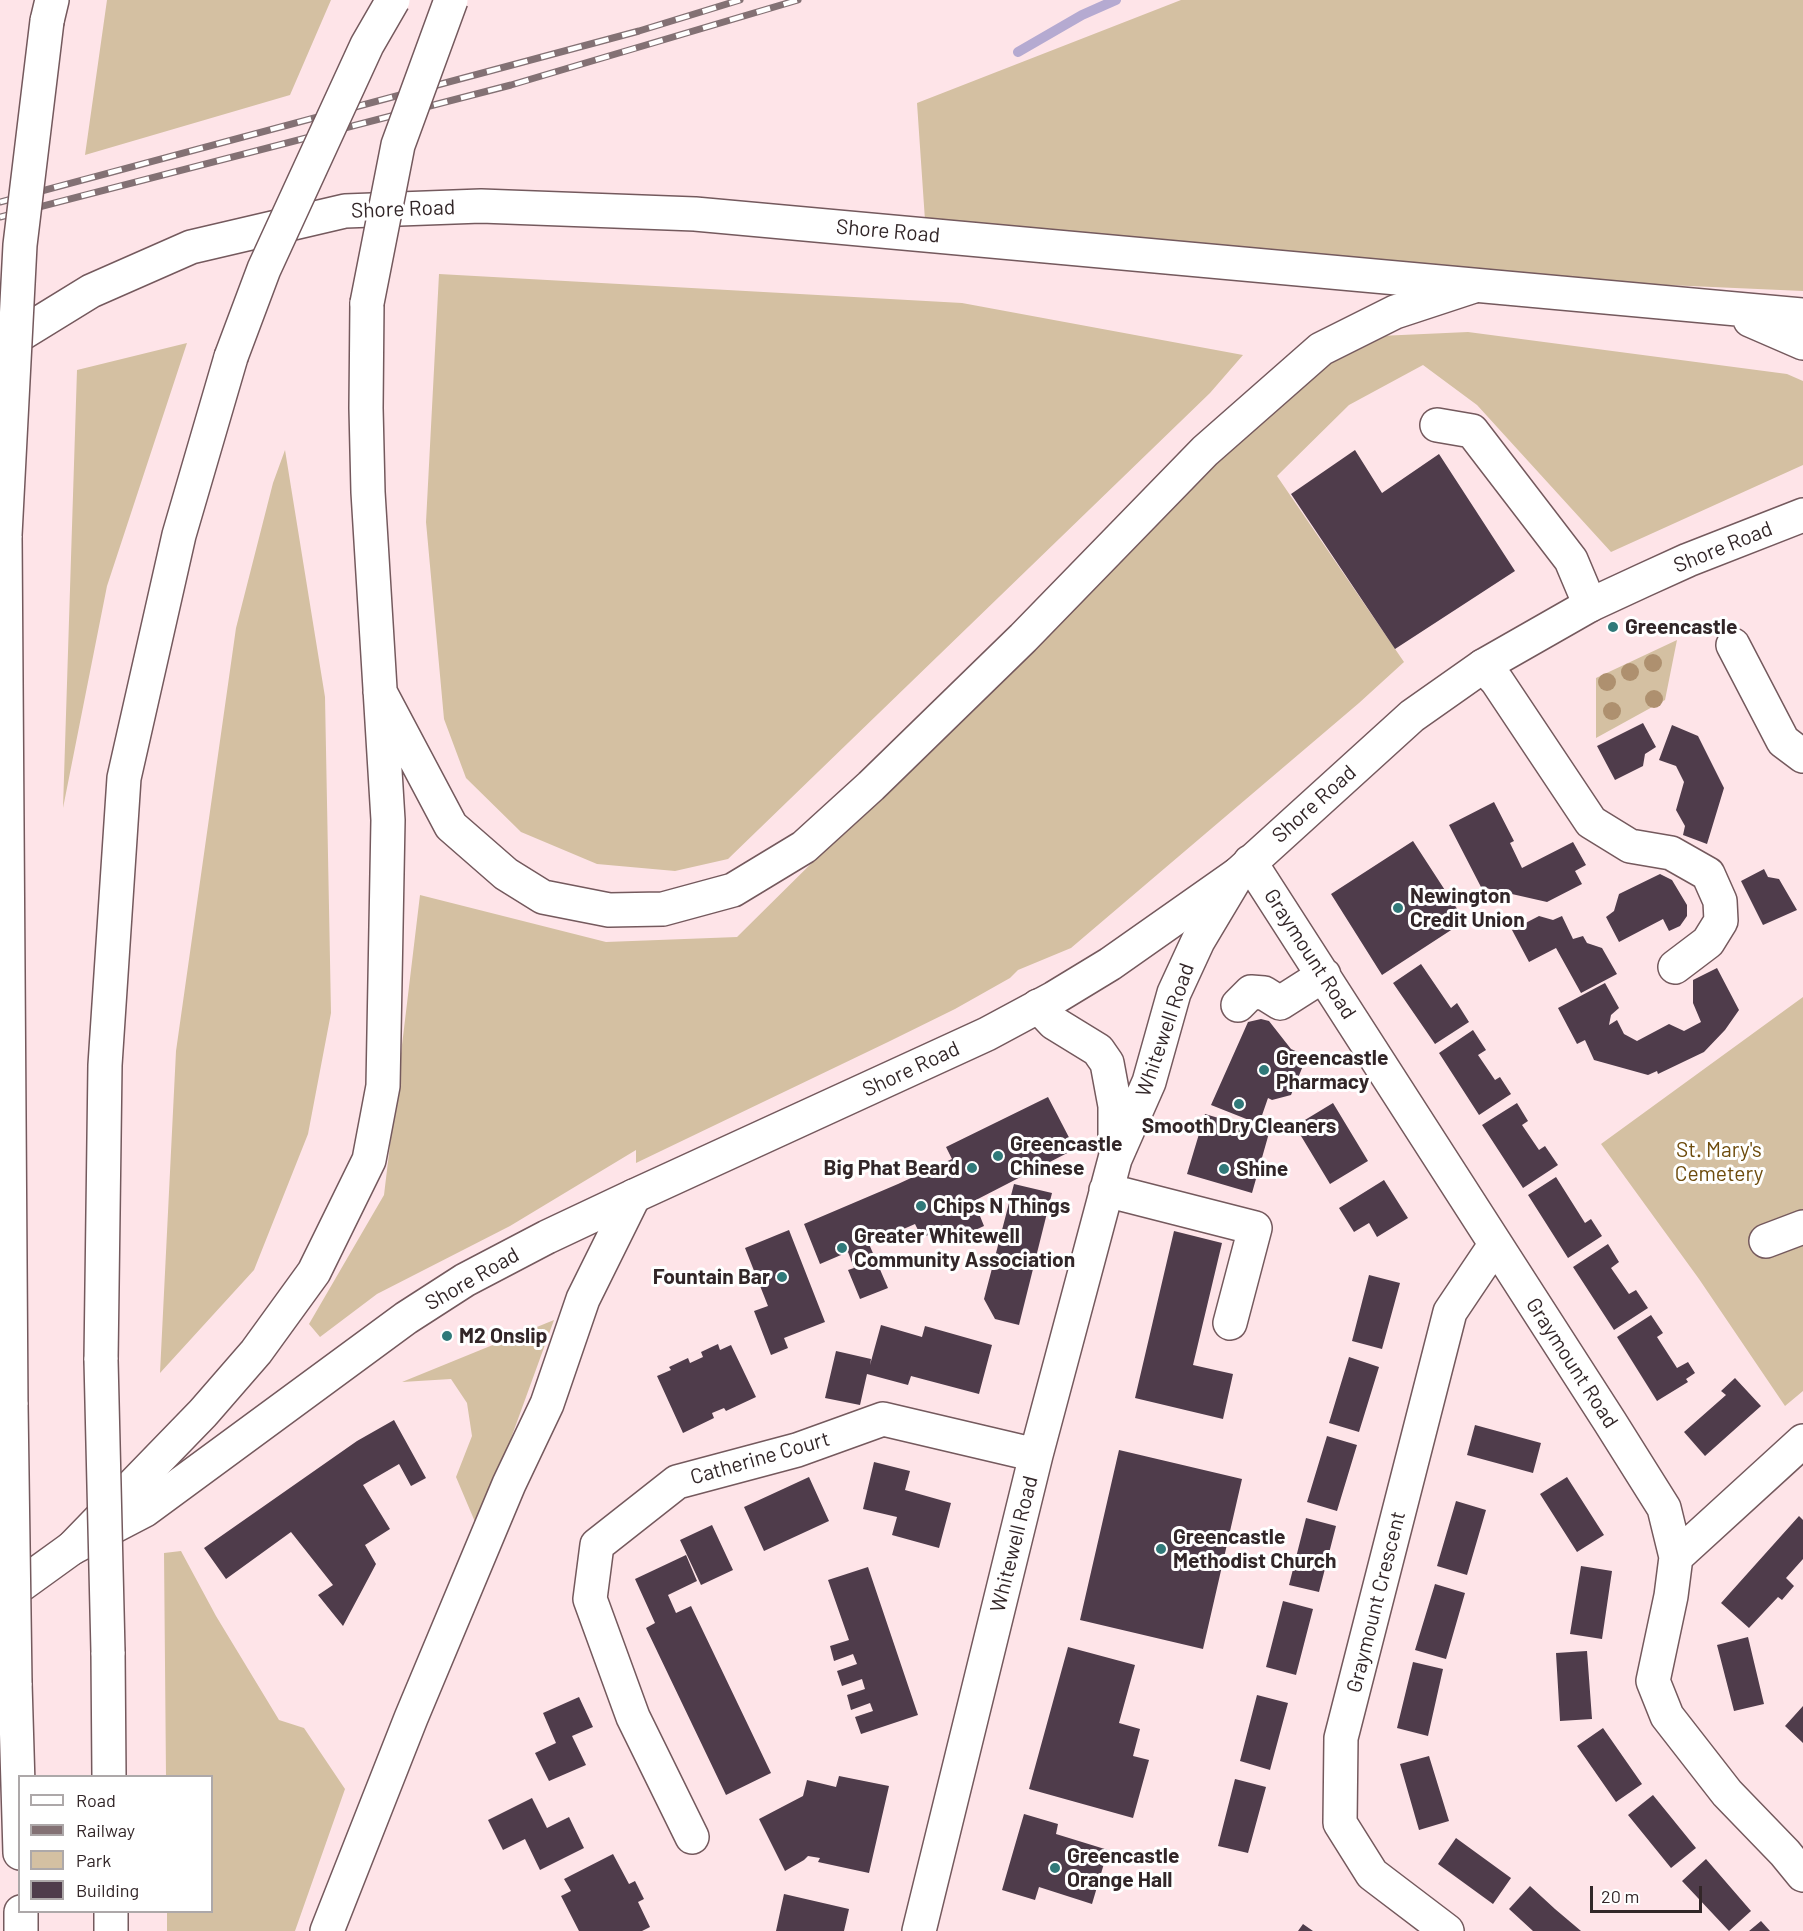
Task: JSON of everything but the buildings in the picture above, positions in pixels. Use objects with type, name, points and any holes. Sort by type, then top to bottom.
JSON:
[{"type":"main road","points":[[110,1775],[101,1360],[105,1065],[124,778],[178,535],[231,357],[264,268],[367,45],[393,0]]},
{"type":"main road","points":[[72,1548],[203,1413],[256,1352],[314,1272],[369,1160],[383,1086],[388,820],[368,492],[366,408],[368,303],[398,145],[451,0]]},
{"type":"main road","points":[[18,1785],[11,1405],[5,535],[20,245],[50,10]]},
{"type":"main road","name":"Shore Road","points":[[0,347],[91,291],[191,247],[345,211],[482,206],[694,214],[1803,315]]},
{"type":"main road","points":[[380,692],[451,826],[506,874],[543,897],[609,910],[663,909],[733,890],[804,847],[871,786],[1023,638],[1204,450],[1322,349],[1395,312],[1474,286]]},
{"type":"main road","points":[[1715,306],[1803,343]]},
{"type":"main road","points":[[1437,425],[1472,432],[1571,560],[1590,605]]},
{"type":"main road","name":"Shore Road","points":[[0,1600],[72,1548],[145,1510],[406,1318],[465,1280],[547,1237],[634,1196],[987,1034],[1110,964],[1244,868],[1412,716],[1483,666],[1590,605],[1688,560],[1803,516]]},
{"type":"main road","points":[[1732,645],[1783,741],[1803,756]]},
{"type":"main road","points":[[1483,666],[1497,681],[1591,822],[1630,846],[1671,853],[1708,874],[1720,901],[1721,921],[1708,942],[1675,967]]},
{"type":"main road","name":"Graymount Road","points":[[1244,868],[1324,975],[1664,1508],[1676,1557],[1671,1596],[1653,1681],[1667,1716],[1727,1793],[1797,1855]]},
{"type":"main road","name":"Whitewell Road","points":[[919,1931],[1036,1455],[1115,1159],[1149,1082],[1174,993],[1198,942],[1244,868]]},
{"type":"main road","points":[[1238,1005],[1251,992],[1264,993],[1280,1003],[1324,975]]},
{"type":"main road","name":"Whitewell Road","points":[[1038,1006],[1054,1023],[1098,1050],[1107,1063],[1115,1106],[1115,1159]]},
{"type":"main road","points":[[1106,1190],[1255,1228],[1230,1323]]},
{"type":"main road","points":[[327,1931],[509,1484],[547,1404],[583,1299],[634,1196]]},
{"type":"main road","points":[[1766,1241],[1803,1227]]},
{"type":"main road","name":"Graymount Crescent","points":[[1448,1931],[1372,1874],[1340,1823],[1341,1738],[1450,1312],[1495,1245]]},
{"type":"main road","name":"Catherine Court","points":[[692,1837],[633,1717],[590,1599],[597,1545],[677,1482],[797,1450],[883,1419],[1036,1455]]},
{"type":"main road","points":[[1676,1557],[1803,1442]]},
{"type":"main road","points":[[21,1913],[21,1931]]},
{"type":"main road","points":[[111,1913],[111,1931]]},
{"type":"green space","points":[[107,0],[331,0],[290,95],[85,155]]},
{"type":"green space","points":[[1181,0],[1803,0],[1803,291],[1304,269],[926,235],[917,103]]},
{"type":"green space","points":[[439,274],[962,303],[1243,355],[1210,393],[728,859],[675,871],[597,864],[521,832],[466,778],[444,719],[426,522]]},
{"type":"green space","points":[[1468,332],[1787,374],[1803,381],[1803,465],[1611,552],[1477,405],[1423,365],[1349,405],[1277,476],[1404,662],[1359,703],[1071,948],[1018,970],[1010,978],[955,1009],[636,1163],[636,1150],[510,1226],[377,1294],[320,1337],[309,1324],[384,1195],[420,895],[606,942],[737,937],[1231,448],[1357,337]]},
{"type":"green space","points":[[187,343],[107,586],[63,808],[77,370]]},
{"type":"green space","points":[[285,450],[325,697],[331,1013],[308,1134],[254,1270],[160,1373],[176,1051],[236,628],[273,483]]},
{"type":"green space","points":[[1677,640],[1665,700],[1596,738],[1596,678]]},
{"type":"green space","name":"St. Mary's Cemetery","points":[[1803,997],[1803,1391],[1785,1406],[1699,1279],[1601,1144]]},
{"type":"green space","points":[[554,1320],[478,1529],[456,1477],[472,1436],[467,1403],[451,1379],[402,1382]]},
{"type":"green space","points":[[181,1551],[216,1616],[279,1720],[304,1728],[345,1789],[295,1931],[167,1931],[167,1913],[213,1913],[213,1775],[166,1775],[164,1553]]},
{"type":"waterway","points":[[1018,52],[1082,15],[1116,0]]},
{"type":"railway","points":[[0,202],[639,31],[740,0]]},
{"type":"railway","points":[[0,217],[511,85],[798,0]]},
{"type":"place","name":"Greencastle","points":[[1613,627]]},
{"type":"place","name":"Newington Credit Union","points":[[1398,908]]},
{"type":"place","name":"Greencastle Pharmacy","points":[[1264,1070]]},
{"type":"place","name":"Smooth Dry Cleaners","points":[[1239,1104]]},
{"type":"place","name":"Greencastle Chinese","points":[[998,1156]]},
{"type":"place","name":"Big Phat Beard","points":[[972,1168]]},
{"type":"place","name":"Shine","points":[[1224,1169]]},
{"type":"place","name":"Chips N Things","points":[[921,1206]]},
{"type":"place","name":"Greater Whitewell Community Association","points":[[842,1248]]},
{"type":"place","name":"Fountain Bar","points":[[782,1277]]},
{"type":"place","name":"M2 Onslip","points":[[447,1336]]},
{"type":"place","name":"Greencastle Methodist Church","points":[[1161,1549]]},
{"type":"place","name":"Greencastle Orange Hall","points":[[1055,1868]]}]
